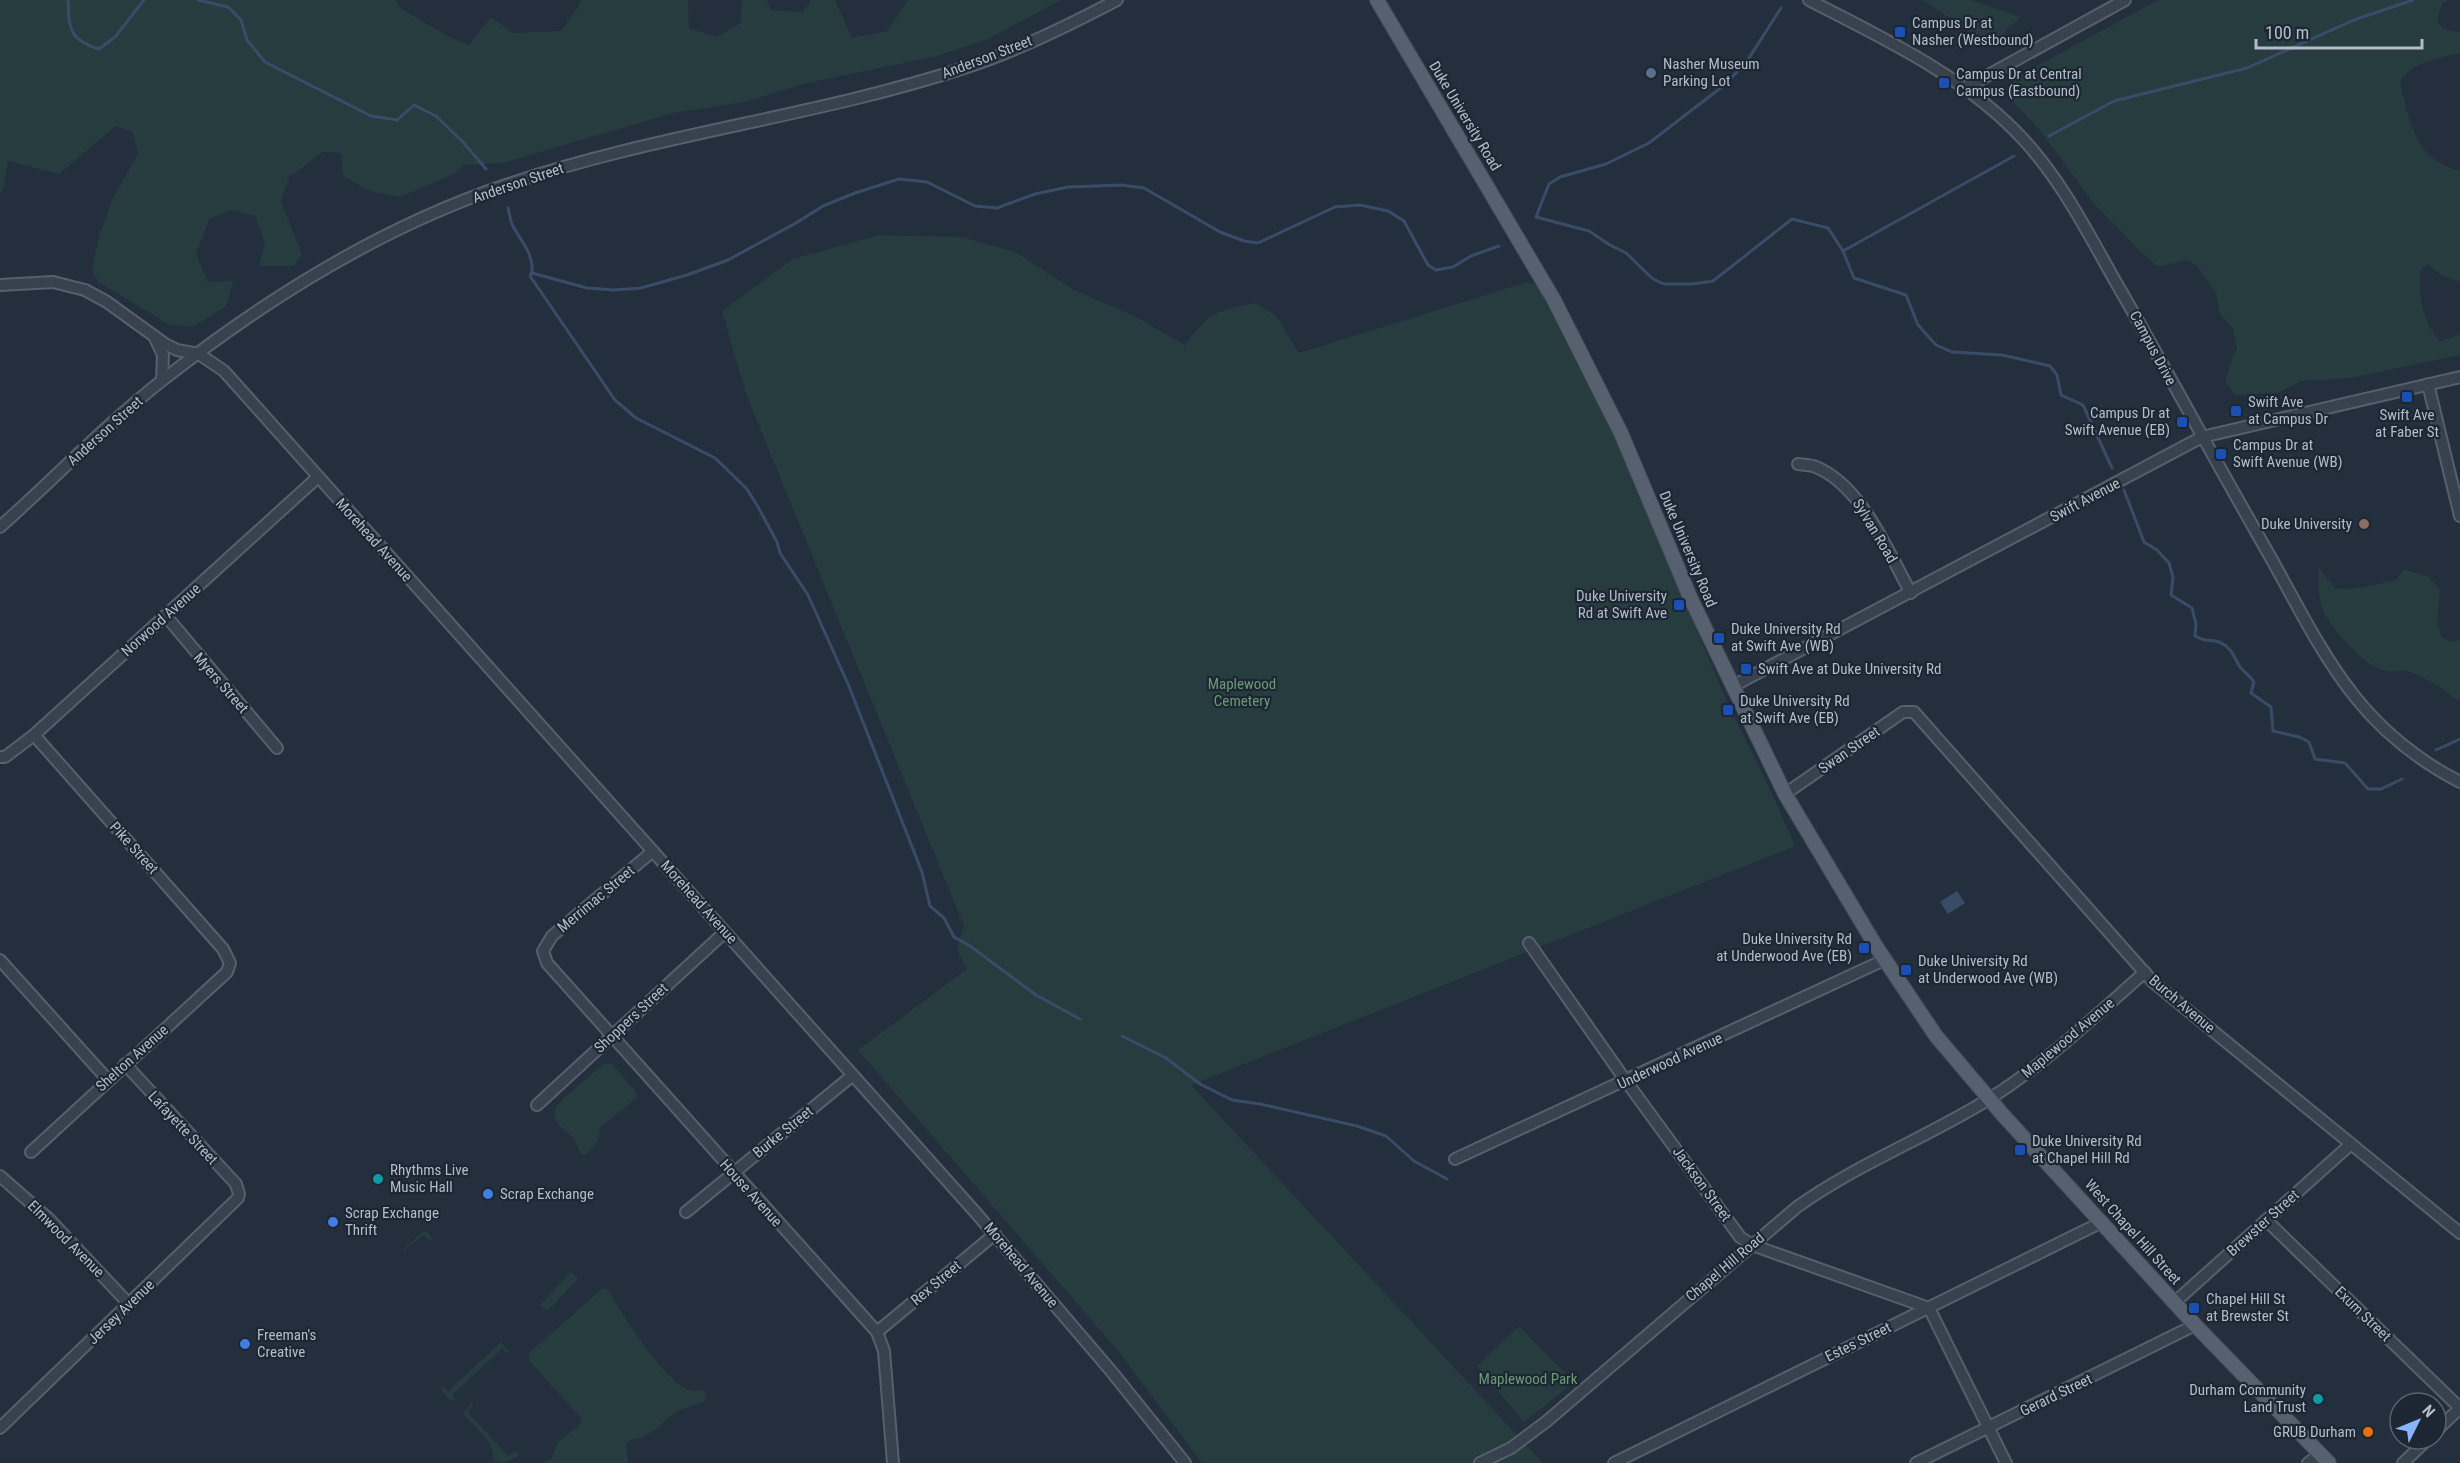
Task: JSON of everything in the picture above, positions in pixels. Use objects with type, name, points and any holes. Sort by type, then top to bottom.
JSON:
[{"type":"main road","name":"Duke University Road","points":[[1377,0],[1554,300],[1621,433],[1690,597],[1785,794],[1884,960],[1936,1036],[1989,1099]]},
{"type":"main road","name":"West Chapel Hill Street","points":[[1989,1099],[2195,1325],[2325,1458]]},
{"type":"street","name":"Anderson Street","points":[[0,527],[162,380],[242,321],[407,225],[505,185],[594,157],[936,77],[1004,54],[1117,0]]},
{"type":"street","name":"Campus Drive","points":[[1809,0],[1890,42],[1965,88],[2024,140],[2064,192],[2310,629],[2350,692],[2394,739],[2460,782]]},
{"type":"street","points":[[1965,88],[2125,0]]},
{"type":"street","name":"Morehead Avenue","points":[[0,285],[53,282],[78,288],[102,298],[155,338],[177,350],[199,354],[224,371],[995,1234],[1185,1463]]},
{"type":"street","points":[[155,338],[164,355],[162,380]]},
{"type":"street","name":"Swift Avenue","points":[[1733,686],[2202,437],[2460,376]]},
{"type":"street","points":[[2428,384],[2460,516]]},
{"type":"street","name":"Sylvan Road","points":[[1798,464],[1816,467],[1850,491],[1862,505],[1911,593]]},
{"type":"street","name":"Norwood Avenue","points":[[0,757],[5,757],[34,735],[318,477]]},
{"type":"street","name":"Myers Street","points":[[166,616],[277,748]]},
{"type":"street","name":"Swan Street","points":[[1785,794],[1903,712],[1914,712]]},
{"type":"street","name":"Burch Avenue","points":[[1914,712],[2153,982],[2460,1233]]},
{"type":"street","name":"Pike Street","points":[[34,735],[223,949],[231,963]]},
{"type":"street","name":"Merrimac Street","points":[[543,951],[552,936],[653,851]]},
{"type":"street","name":"Shoppers Street","points":[[537,1105],[725,932]]},
{"type":"street","name":"Jackson Street","points":[[1530,943],[1626,1081],[1740,1237],[1752,1245],[1929,1308]]},
{"type":"street","name":"House Avenue","points":[[543,951],[547,963],[877,1332],[884,1351],[893,1463]]},
{"type":"street","points":[[0,960],[108,1080]]},
{"type":"street","name":"Underwood Avenue","points":[[1455,1159],[1884,960]]},
{"type":"street","name":"Shelton Avenue","points":[[31,1152],[124,1064],[227,972],[231,963]]},
{"type":"street","name":"Maplewood Avenue","points":[[1989,1099],[2016,1082],[2145,972]]},
{"type":"street","name":"Lafayette Street","points":[[124,1064],[236,1184],[239,1194]]},
{"type":"street","name":"Burke Street","points":[[686,1212],[853,1075]]},
{"type":"street","name":"Chapel Hill Road","points":[[1480,1463],[1511,1448],[1546,1421],[1815,1194],[1989,1099]]},
{"type":"street","name":"Brewster Street","points":[[2175,1302],[2351,1144]]},
{"type":"street","name":"Elmwood Avenue","points":[[0,1176],[49,1220],[129,1304]]},
{"type":"street","name":"Jersey Avenue","points":[[0,1428],[235,1203],[239,1194]]},
{"type":"street","name":"Exum Street","points":[[2266,1220],[2460,1408]]},
{"type":"street","name":"Estes Street","points":[[1614,1463],[2103,1222]]},
{"type":"street","name":"Rex Street","points":[[877,1332],[995,1234]]},
{"type":"street","points":[[1929,1308],[2006,1463]]},
{"type":"street","name":"Gerard Street","points":[[1916,1463],[2195,1325]]},
{"type":"street","points":[[2448,1420],[2460,1408]]},
{"type":"street","points":[[2403,1463],[2416,1451]]},
{"type":"street","points":[[2308,1463],[2325,1458]]},
{"type":"green space","points":[[0,0],[396,0],[400,8],[451,38],[469,45],[491,17],[513,33],[561,31],[580,4],[580,0],[688,0],[689,28],[717,37],[741,23],[742,0],[767,0],[771,10],[803,12],[811,0],[835,0],[852,38],[887,31],[908,0],[1061,0],[986,40],[937,56],[803,84],[745,102],[673,113],[503,163],[464,165],[452,175],[400,197],[370,191],[343,176],[341,153],[323,152],[289,177],[281,201],[302,255],[294,266],[259,266],[265,243],[255,216],[231,210],[209,219],[196,254],[208,282],[233,281],[226,306],[193,327],[170,325],[98,282],[92,269],[100,233],[113,198],[138,154],[133,132],[116,126],[59,174],[8,161],[4,186],[0,194]]},
{"type":"green space","points":[[1923,0],[1971,0],[2021,17],[2007,29],[1998,47],[1988,47],[1968,30]]},
{"type":"green space","points":[[2158,0],[2449,0],[2443,3],[2437,19],[2442,28],[2460,33],[2460,53],[2419,65],[2411,69],[2400,81],[2416,137],[2433,158],[2445,166],[2460,171],[2460,282],[2441,275],[2427,264],[2420,271],[2420,292],[2425,317],[2440,342],[2460,334],[2460,355],[2350,378],[2301,381],[2277,393],[2235,395],[2225,382],[2237,350],[2233,329],[2220,314],[2216,293],[2197,266],[2187,260],[2158,267],[2142,253],[2094,204],[2040,130],[2011,100],[2007,87],[2017,77]]},
{"type":"green space","name":"Maplewood Cemetery","points":[[879,235],[961,237],[1015,252],[1074,290],[1134,316],[1185,345],[1200,326],[1214,315],[1231,308],[1255,303],[1276,316],[1299,353],[1528,282],[1537,285],[1615,436],[1728,704],[1795,846],[1191,1085],[1543,1463],[1202,1463],[1119,1352],[858,1050],[967,969],[957,950],[964,926],[746,394],[722,311],[793,259]]},
{"type":"green space","points":[[2318,567],[2335,588],[2343,589],[2396,580],[2404,569],[2429,577],[2440,590],[2437,624],[2441,636],[2450,642],[2460,640],[2460,702],[2419,676],[2406,671],[2386,671],[2368,663],[2358,655],[2332,625],[2322,608]]},
{"type":"green space","points":[[605,1063],[612,1064],[637,1093],[636,1098],[600,1128],[598,1141],[586,1155],[580,1153],[575,1140],[554,1117],[556,1107]]},
{"type":"green space","points":[[422,1232],[428,1232],[433,1239],[429,1240],[423,1235],[404,1251],[404,1249]]},
{"type":"green space","points":[[571,1272],[578,1279],[547,1311],[540,1305]]},
{"type":"green space","points":[[607,1288],[631,1327],[664,1370],[687,1389],[703,1390],[707,1397],[704,1402],[680,1410],[641,1438],[630,1440],[626,1444],[628,1463],[543,1463],[552,1458],[558,1442],[580,1425],[582,1419],[533,1365],[528,1358],[530,1352],[602,1289]]},
{"type":"green space","name":"Maplewood Park","points":[[1519,1326],[1574,1382],[1524,1422],[1477,1366]]},
{"type":"green space","points":[[501,1342],[510,1352],[506,1353],[502,1349],[452,1395],[456,1400],[451,1401],[441,1387],[443,1386],[448,1391]]},
{"type":"green space","points":[[471,1403],[474,1405],[468,1412],[508,1456],[515,1451],[519,1454],[518,1457],[504,1463],[494,1461],[491,1446],[463,1414]]},
{"type":"water","points":[[1957,891],[1965,903],[1948,914],[1940,902]]},
{"type":"waterway","points":[[68,0],[70,25],[76,37],[99,49],[115,37],[144,0]]},
{"type":"waterway","points":[[198,0],[228,7],[241,20],[247,40],[265,62],[371,116],[397,120],[414,105],[436,116],[486,169]]},
{"type":"waterway","points":[[2049,136],[2114,101],[2247,68],[2354,20],[2413,0]]},
{"type":"waterway","points":[[1781,8],[1749,58],[1727,83],[1649,143],[1606,164],[1560,177],[1549,184],[1536,217],[1589,231],[1626,253],[1653,279],[1664,284],[1692,284],[1713,281],[1792,219],[1828,228],[1843,251],[2014,156]]},
{"type":"waterway","points":[[508,208],[513,226],[531,260],[532,273],[587,288],[614,290],[641,288],[728,260],[823,206],[899,179],[927,182],[975,206],[997,208],[1035,194],[1068,187],[1121,185],[1144,188],[1220,232],[1244,241],[1258,243],[1335,207],[1360,205],[1388,211],[1404,221],[1428,265],[1436,270],[1453,267],[1471,256],[1499,246]]},
{"type":"waterway","points":[[1843,251],[1854,278],[1906,295],[1918,325],[1936,345],[1952,352],[2002,355],[2050,366],[2057,375],[2061,395],[2083,405],[2112,468]]},
{"type":"waterway","points":[[532,271],[530,276],[615,400],[636,418],[715,458],[746,488],[757,505],[777,542],[780,553],[808,595],[848,684],[922,872],[930,906],[944,918],[954,937],[970,946],[1036,995],[1080,1019]]},
{"type":"waterway","points":[[2124,490],[2144,542],[2157,550],[2169,563],[2173,577],[2171,595],[2192,608],[2196,624],[2195,636],[2219,642],[2230,650],[2241,668],[2254,682],[2251,693],[2271,707],[2273,731],[2299,737],[2309,742],[2315,759],[2345,763],[2368,789],[2381,789],[2402,779]]},
{"type":"waterway","points":[[2436,750],[2460,739]]},
{"type":"waterway","points":[[1122,1036],[1166,1058],[1200,1084],[1232,1100],[1357,1126],[1386,1136],[1414,1161],[1447,1179]]},
{"type":"place","name":"Campus Dr at Nasher (Westbound)","points":[[1900,32]]},
{"type":"place","name":"Nasher Museum Parking Lot","points":[[1651,73]]},
{"type":"place","name":"Campus Dr at Central Campus (Eastbound)","points":[[1944,83]]},
{"type":"place","name":"Swift Ave at Faber St","points":[[2407,397]]},
{"type":"place","name":"Swift Ave at Campus Dr","points":[[2236,411]]},
{"type":"place","name":"Campus Dr at Swift Avenue (EB)","points":[[2182,422]]},
{"type":"place","name":"Campus Dr at Swift Avenue (WB)","points":[[2221,454]]},
{"type":"place","name":"Duke University","points":[[2364,524]]},
{"type":"place","name":"Duke University Rd at Swift Ave","points":[[1679,605]]},
{"type":"place","name":"Duke University Rd at Swift Ave (WB)","points":[[1719,638]]},
{"type":"place","name":"Swift Ave at Duke University Rd","points":[[1746,669]]},
{"type":"place","name":"Duke University Rd at Swift Ave (EB)","points":[[1728,710]]},
{"type":"place","name":"Duke University Rd at Underwood Ave (EB)","points":[[1864,948]]},
{"type":"place","name":"Duke University Rd at Underwood Ave (WB)","points":[[1906,970]]},
{"type":"place","name":"Duke University Rd at Chapel Hill Rd","points":[[2020,1150]]},
{"type":"place","name":"Rhythms Live Music Hall","points":[[378,1179]]},
{"type":"place","name":"Scrap Exchange","points":[[488,1194]]},
{"type":"place","name":"Scrap Exchange Thrift","points":[[333,1222]]},
{"type":"place","name":"Chapel Hill St at Brewster St","points":[[2194,1308]]},
{"type":"place","name":"Freeman's Creative","points":[[245,1344]]},
{"type":"place","name":"Durham Community Land Trust","points":[[2318,1399]]},
{"type":"place","name":"GRUB Durham","points":[[2368,1432]]}]
